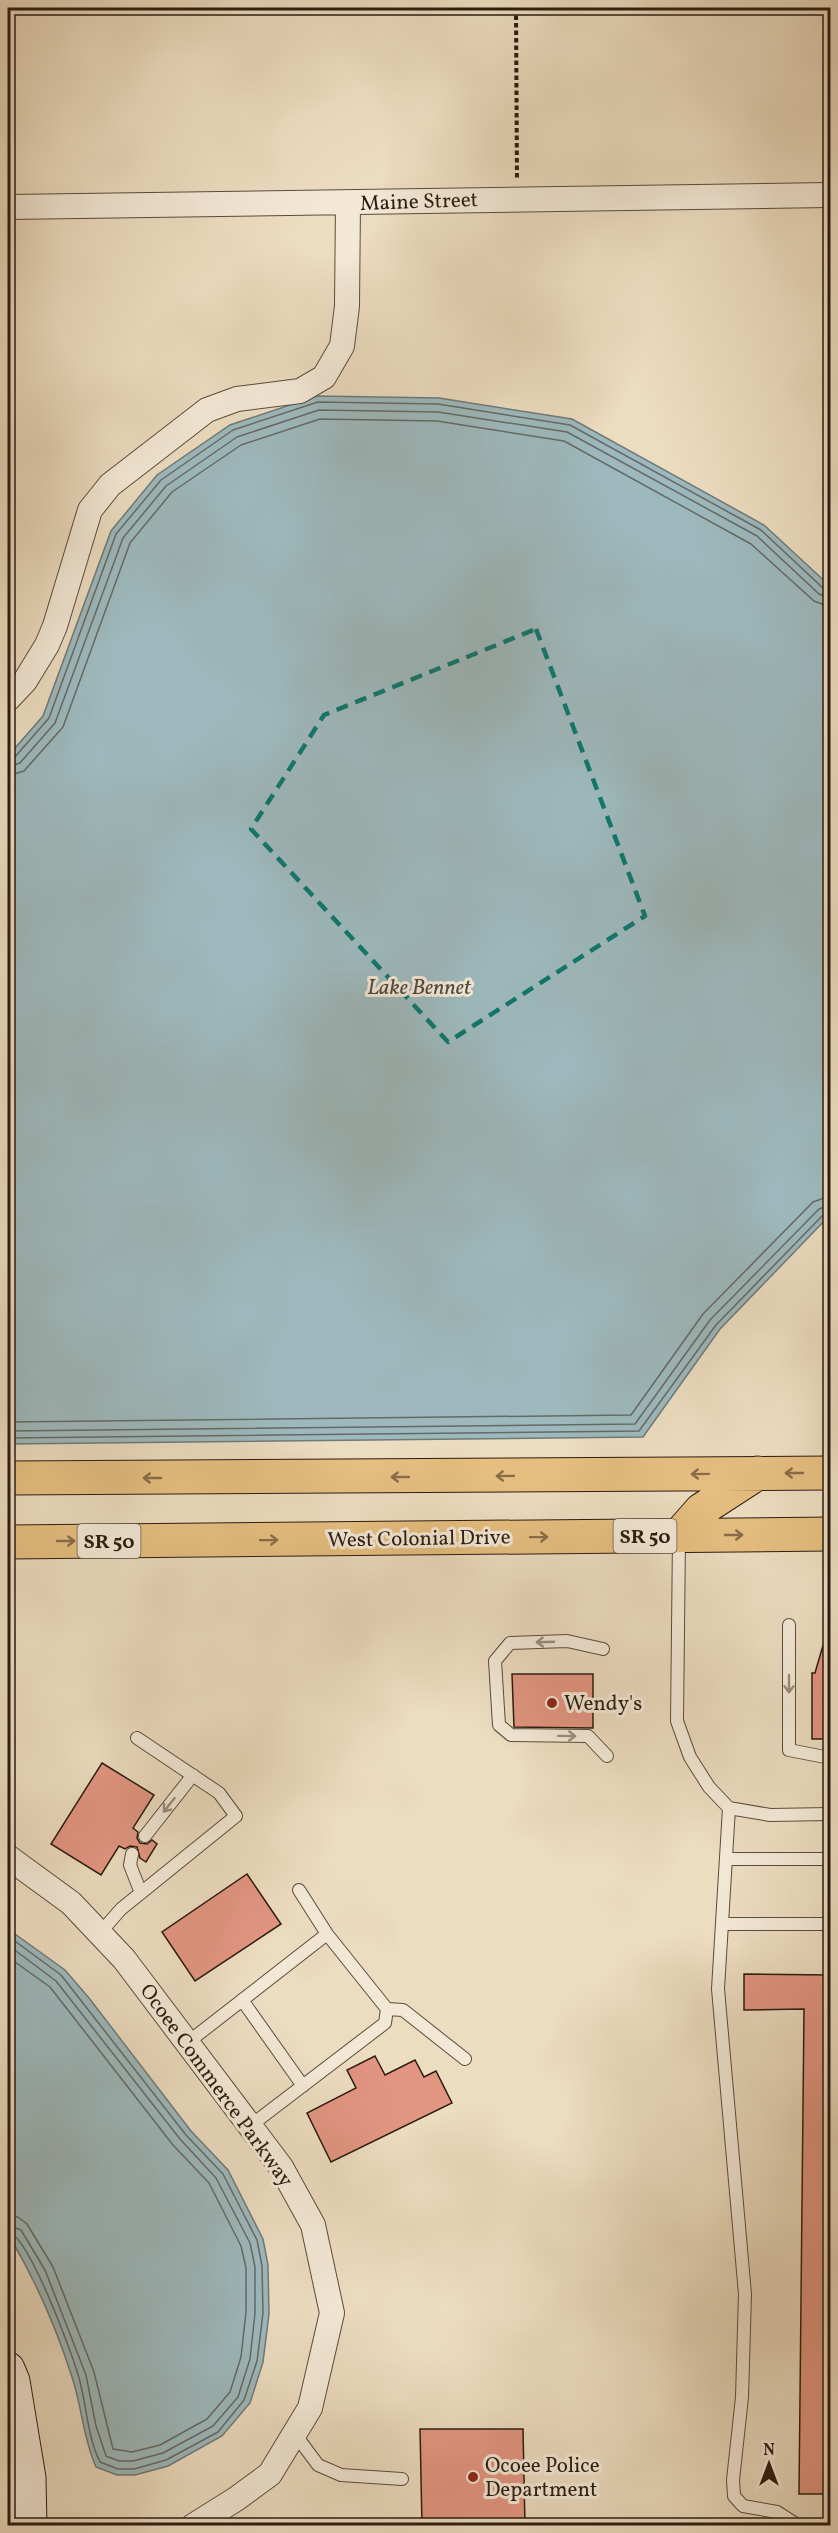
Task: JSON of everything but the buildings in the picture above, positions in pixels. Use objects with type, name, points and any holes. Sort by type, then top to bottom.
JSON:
[{"type":"highway","points":[[679,1536],[701,1510],[758,1473]]},
{"type":"highway","points":[[8,1478],[831,1473]]},
{"type":"highway","name":"West Colonial Drive","points":[[8,1542],[831,1534]]},
{"type":"street","name":"Maine Street","points":[[8,207],[831,195]]},
{"type":"street","points":[[8,699],[25,681],[47,645],[55,626],[90,510],[110,485],[207,410],[237,399],[300,391],[324,377],[342,345],[347,306],[348,203]]},
{"type":"street","name":"Ocoee Commerce Parkway","points":[[8,1857],[71,1903],[124,1959],[281,2167],[313,2225],[332,2313],[310,2408],[270,2474],[193,2526]]},
{"type":"street","points":[[8,2369],[13,2381],[29,2478],[30,2526]]},
{"type":"lane","points":[[679,1536],[677,1720],[690,1757],[709,1787],[729,1808],[770,1815],[831,1814]]},
{"type":"lane","points":[[789,1625],[789,1750],[831,1758]]},
{"type":"lane","points":[[603,1649],[567,1641],[510,1643],[495,1661],[499,1725],[511,1735],[588,1736],[607,1756]]},
{"type":"lane","points":[[100,1932],[121,1909],[236,1816],[219,1793],[137,1738]]},
{"type":"lane","points":[[145,1836],[193,1775]]},
{"type":"lane","points":[[729,1808],[718,1989],[745,2294],[742,2397],[733,2480],[734,2496],[743,2506],[777,2512],[799,2526]]},
{"type":"lane","points":[[132,1854],[130,1864],[141,1893]]},
{"type":"lane","points":[[726,1859],[831,1859]]},
{"type":"lane","points":[[250,2126],[386,2023],[387,2009],[327,1934],[299,1890]]},
{"type":"lane","points":[[722,1924],[831,1924]]},
{"type":"lane","points":[[188,2043],[327,1934]]},
{"type":"lane","points":[[242,2001],[303,2086]]},
{"type":"lane","points":[[387,2009],[403,2010],[465,2059]]},
{"type":"lane","points":[[295,2434],[318,2465],[341,2475],[402,2480]]},
{"type":"path","points":[[516,8],[517,199]]},
{"type":"highlighted area","points":[[536,629],[645,916],[448,1042],[251,829],[324,715]]},
{"type":"water","name":"Lake Bennet","points":[[317,396],[439,398],[572,419],[764,525],[830,586],[830,1215],[720,1329],[643,1437],[8,1444],[8,756],[43,716],[111,531],[157,475],[230,425]]},
{"type":"water","points":[[8,1929],[65,1970],[89,1998],[191,2131],[228,2170],[263,2239],[268,2265],[269,2314],[263,2362],[250,2403],[222,2436],[168,2466],[135,2475],[117,2475],[96,2467],[88,2445],[66,2358],[36,2286],[8,2234]]},
{"type":"place","name":"Wendy's","points":[[552,1703]]},
{"type":"place","name":"Ocoee Police Department","points":[[473,2477]]}]
